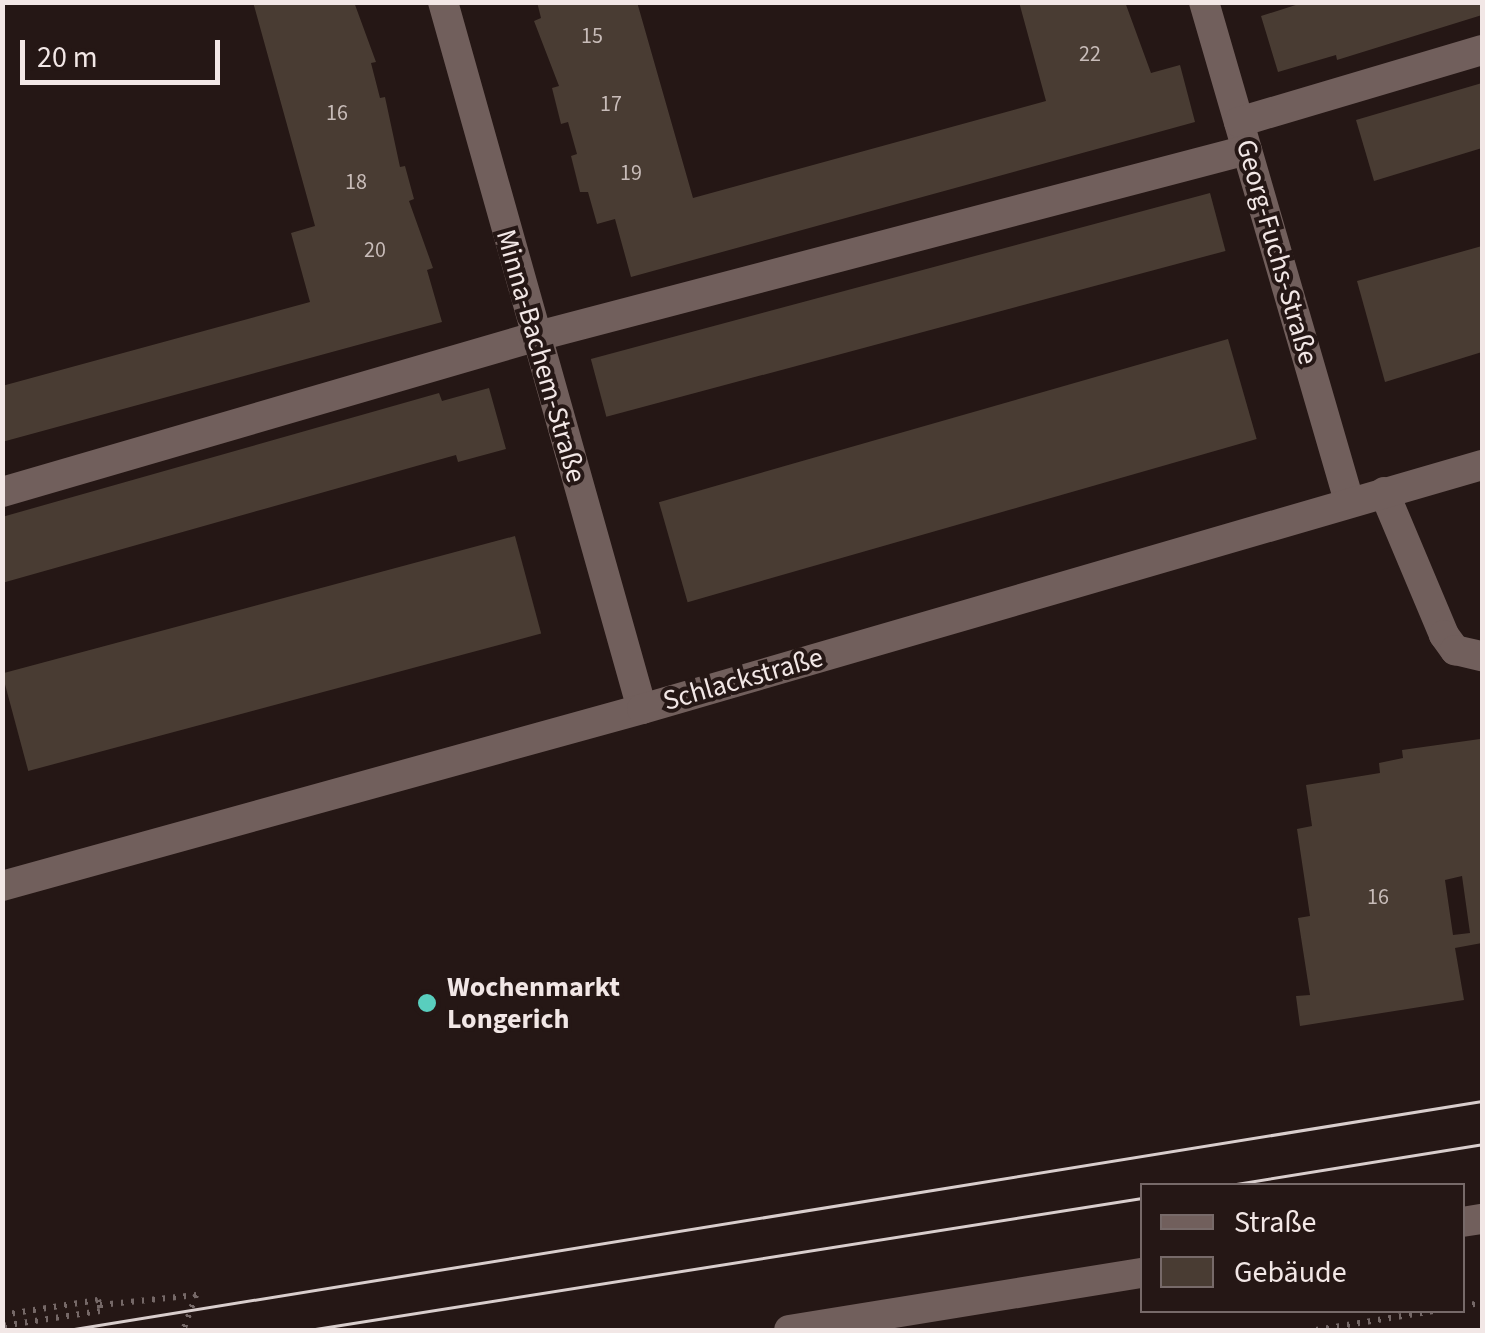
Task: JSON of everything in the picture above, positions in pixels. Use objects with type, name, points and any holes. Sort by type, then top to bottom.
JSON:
[{"type":"street","name":"Minna-Bachem-Straße","points":[[443,2],[534,337],[642,709]]},
{"type":"street","name":"Georg-Fuchs-Straße","points":[[1204,2],[1349,500]]},
{"type":"street","points":[[2,492],[1243,136],[1482,50]]},
{"type":"street","name":"Schlackstraße","points":[[2,886],[642,709],[1349,500],[1482,466]]},
{"type":"street","points":[[1384,492],[1444,635],[1455,650],[1482,656]]},
{"type":"street","points":[[789,1330],[1140,1273]]},
{"type":"path","points":[[100,1306],[196,1295],[183,1330]]},
{"type":"path","points":[[2,1315],[98,1300],[100,1306],[100,1312],[2,1326]]},
{"type":"path","points":[[1316,1330],[1420,1313]]},
{"type":"building","points":[[253,2],[354,2],[376,62],[371,63],[380,98],[385,97],[400,167],[405,166],[414,199],[409,201],[433,268],[427,270],[442,322],[2,442],[2,386],[310,302],[291,233],[315,226]]},
{"type":"building","points":[[537,2],[637,2],[693,198],[1046,101],[1019,2],[1125,2],[1151,73],[1180,65],[1195,122],[631,277],[615,219],[597,224],[588,192],[580,192],[571,156],[577,154],[568,122],[561,124],[552,88],[559,86],[534,21],[541,18]]},
{"type":"building","points":[[1305,2],[1482,2],[1482,15],[1337,60],[1336,55],[1278,72],[1261,16]]},
{"type":"building","points":[[1482,83],[1482,148],[1374,181],[1356,120]]},
{"type":"building","points":[[1210,193],[1226,251],[606,417],[591,359]]},
{"type":"building","points":[[1482,246],[1482,352],[1385,382],[1357,281]]},
{"type":"building","points":[[1228,339],[1257,439],[688,602],[659,502]]},
{"type":"building","points":[[489,388],[506,449],[458,462],[456,455],[2,583],[2,517],[439,393],[442,401]]},
{"type":"building","points":[[515,536],[541,634],[28,771],[2,673]]},
{"type":"building","points":[[1480,739],[1482,943],[1455,948],[1464,1000],[1300,1026],[1296,996],[1310,995],[1298,918],[1310,916],[1297,829],[1312,826],[1306,785],[1380,773],[1379,763],[1403,758],[1402,750]],"holes":[[[1462,876],[1470,933],[1453,935],[1445,880]]]},
{"type":"tram line","points":[[68,1330],[1482,1101]]},
{"type":"tram line","points":[[1242,1183],[1482,1144]]},
{"type":"tram line","points":[[309,1330],[1140,1198]]},
{"type":"place","name":"Wochenmarkt Longerich","points":[[427,1003]]}]
